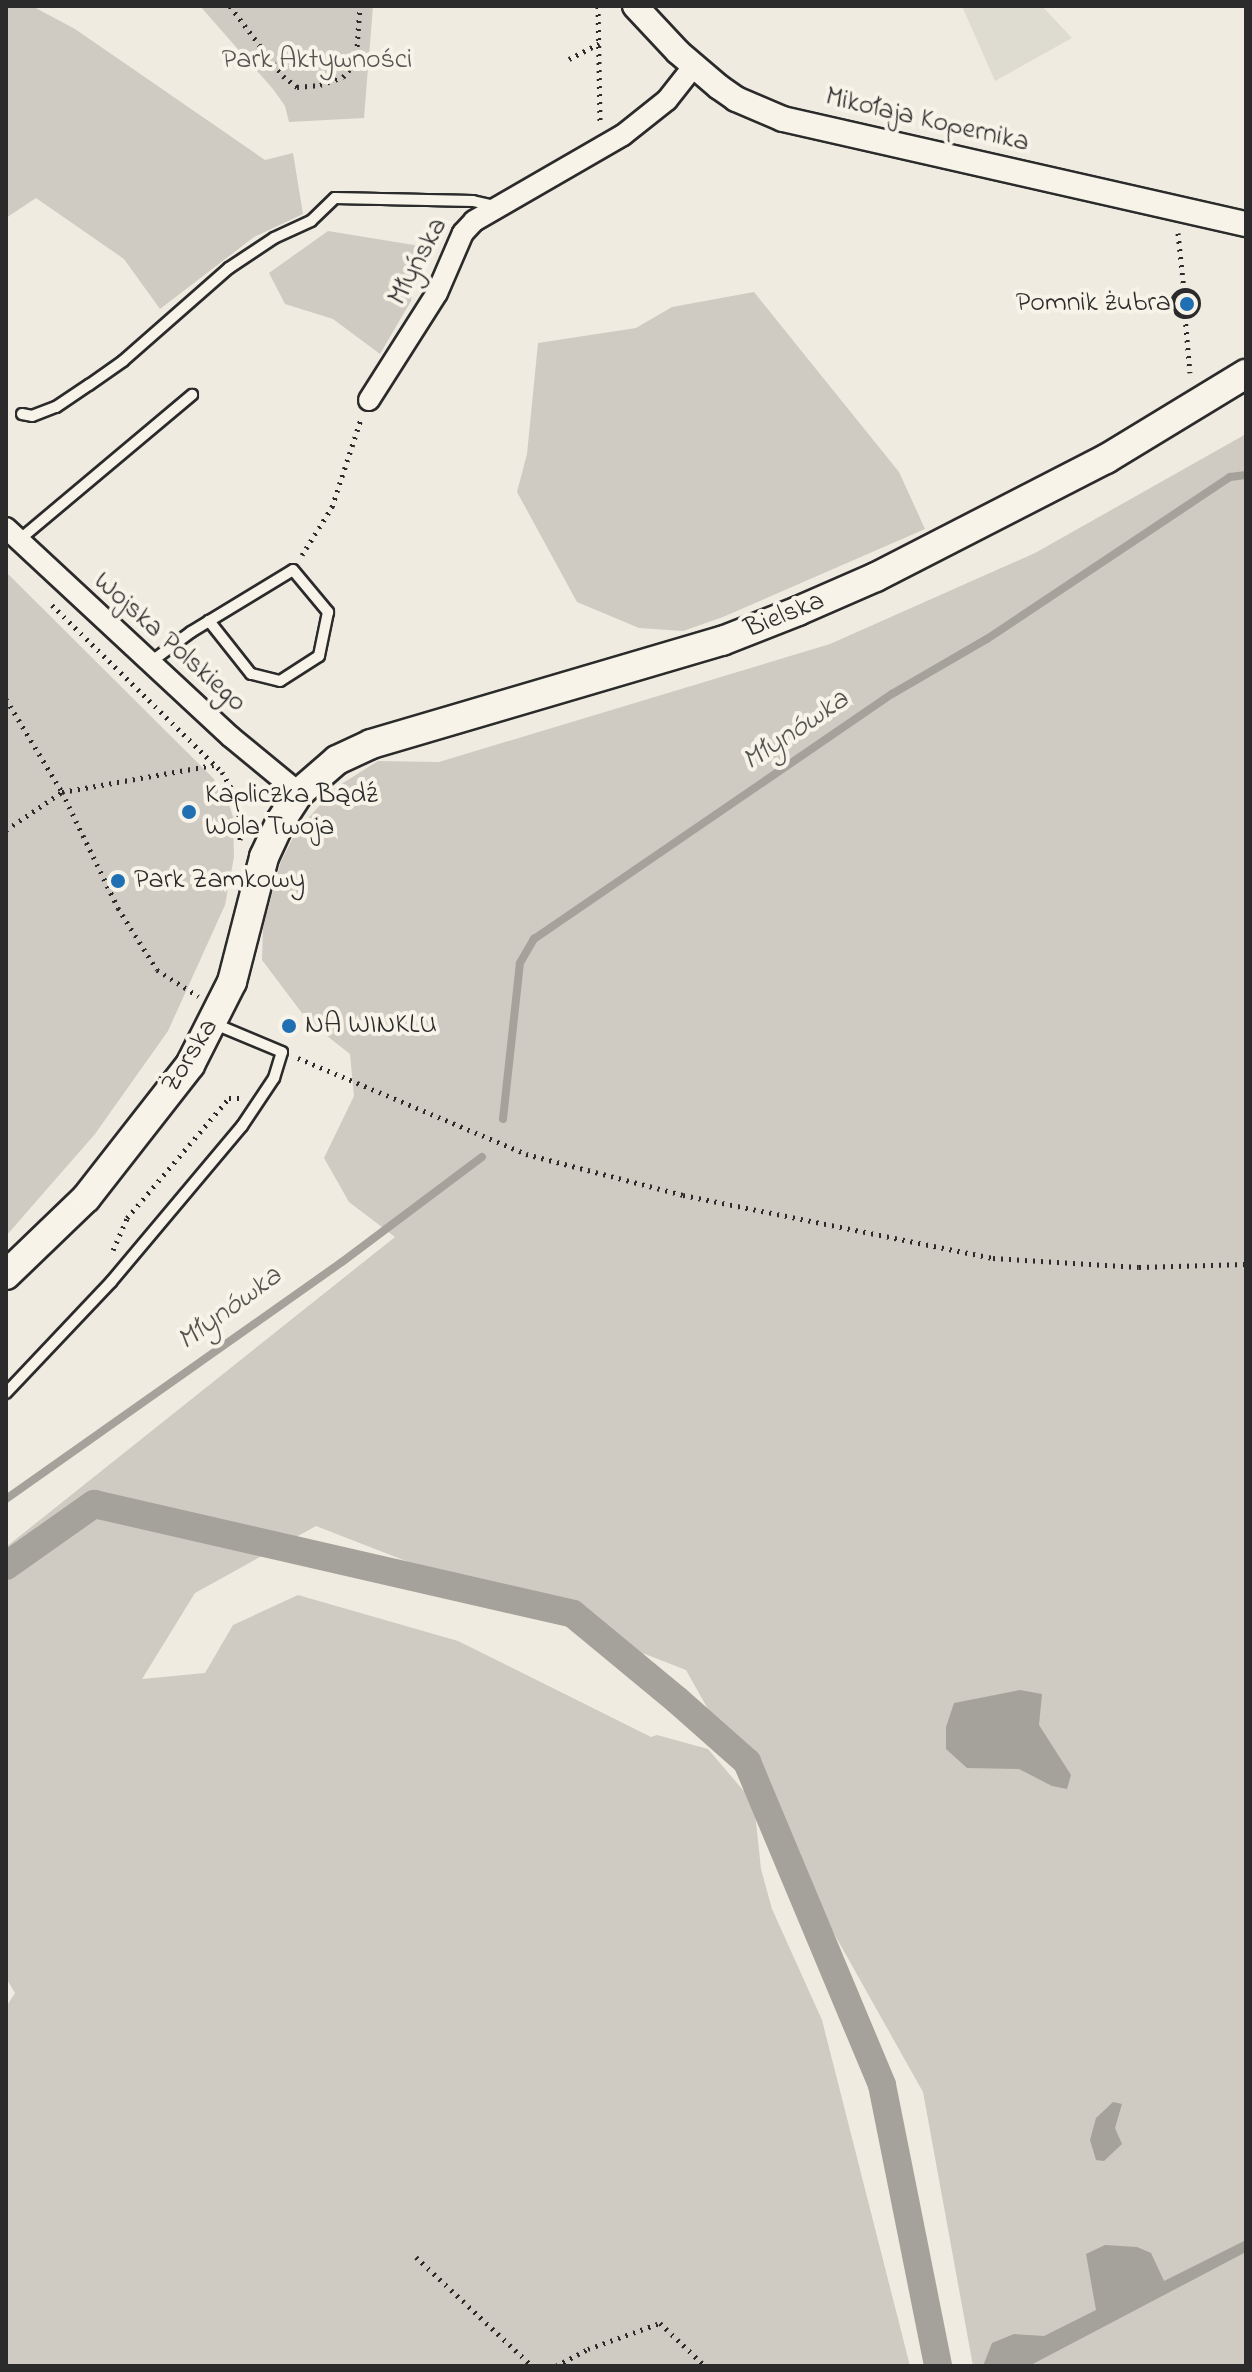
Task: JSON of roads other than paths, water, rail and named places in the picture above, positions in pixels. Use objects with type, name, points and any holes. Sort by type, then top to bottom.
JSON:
[{"type":"main road","name":"Bielska","points":[[299,793],[337,760],[371,744],[722,641],[876,577],[1106,459],[1246,374]]},
{"type":"main road","name":"Żorska","points":[[6,1275],[86,1198],[140,1133],[190,1065],[208,1010],[232,982],[264,857],[280,822],[299,793]]},
{"type":"street","name":"Mikołaja Kopernika","points":[[635,6],[693,67],[736,99],[783,119],[1245,224]]},
{"type":"street","name":"Młyńska","points":[[369,400],[437,293],[463,233],[474,221],[623,135],[667,100],[693,67]]},
{"type":"street","name":"Wojska Polskiego","points":[[12,534],[231,737],[299,793]]},
{"type":"lane","points":[[22,414],[32,416],[56,407],[89,385],[123,361],[229,268],[274,238],[311,221],[335,198],[473,201],[498,207]]},
{"type":"lane","points":[[12,534],[192,395]]},
{"type":"lane","points":[[152,661],[209,621],[293,570],[328,612],[319,656],[280,681],[251,674],[209,621]]},
{"type":"lane","points":[[6,1393],[76,1323],[242,1126],[274,1078],[282,1052],[208,1010]]},
{"type":"waterway","name":"Młynówka","points":[[503,1119],[520,963],[534,939],[892,694],[987,639],[1230,477],[1246,475]]},
{"type":"waterway","name":"Młynówka","points":[[6,1499],[342,1262],[482,1157]]},
{"type":"waterway","points":[[6,1566],[94,1504],[573,1614],[677,1700],[747,1762],[882,2085],[938,2366]]},
{"type":"place","name":"Pomnik żubra","points":[[1187,304]]},
{"type":"place","name":"Kapliczka Bądź Wola Twoja","points":[[189,812]]},
{"type":"place","name":"Park Zamkowy","points":[[118,881]]},
{"type":"place","name":"NA WINKLU","points":[[289,1026]]},
{"type":"park label","name":"Park Aktywności","points":[[317,61]]}]
